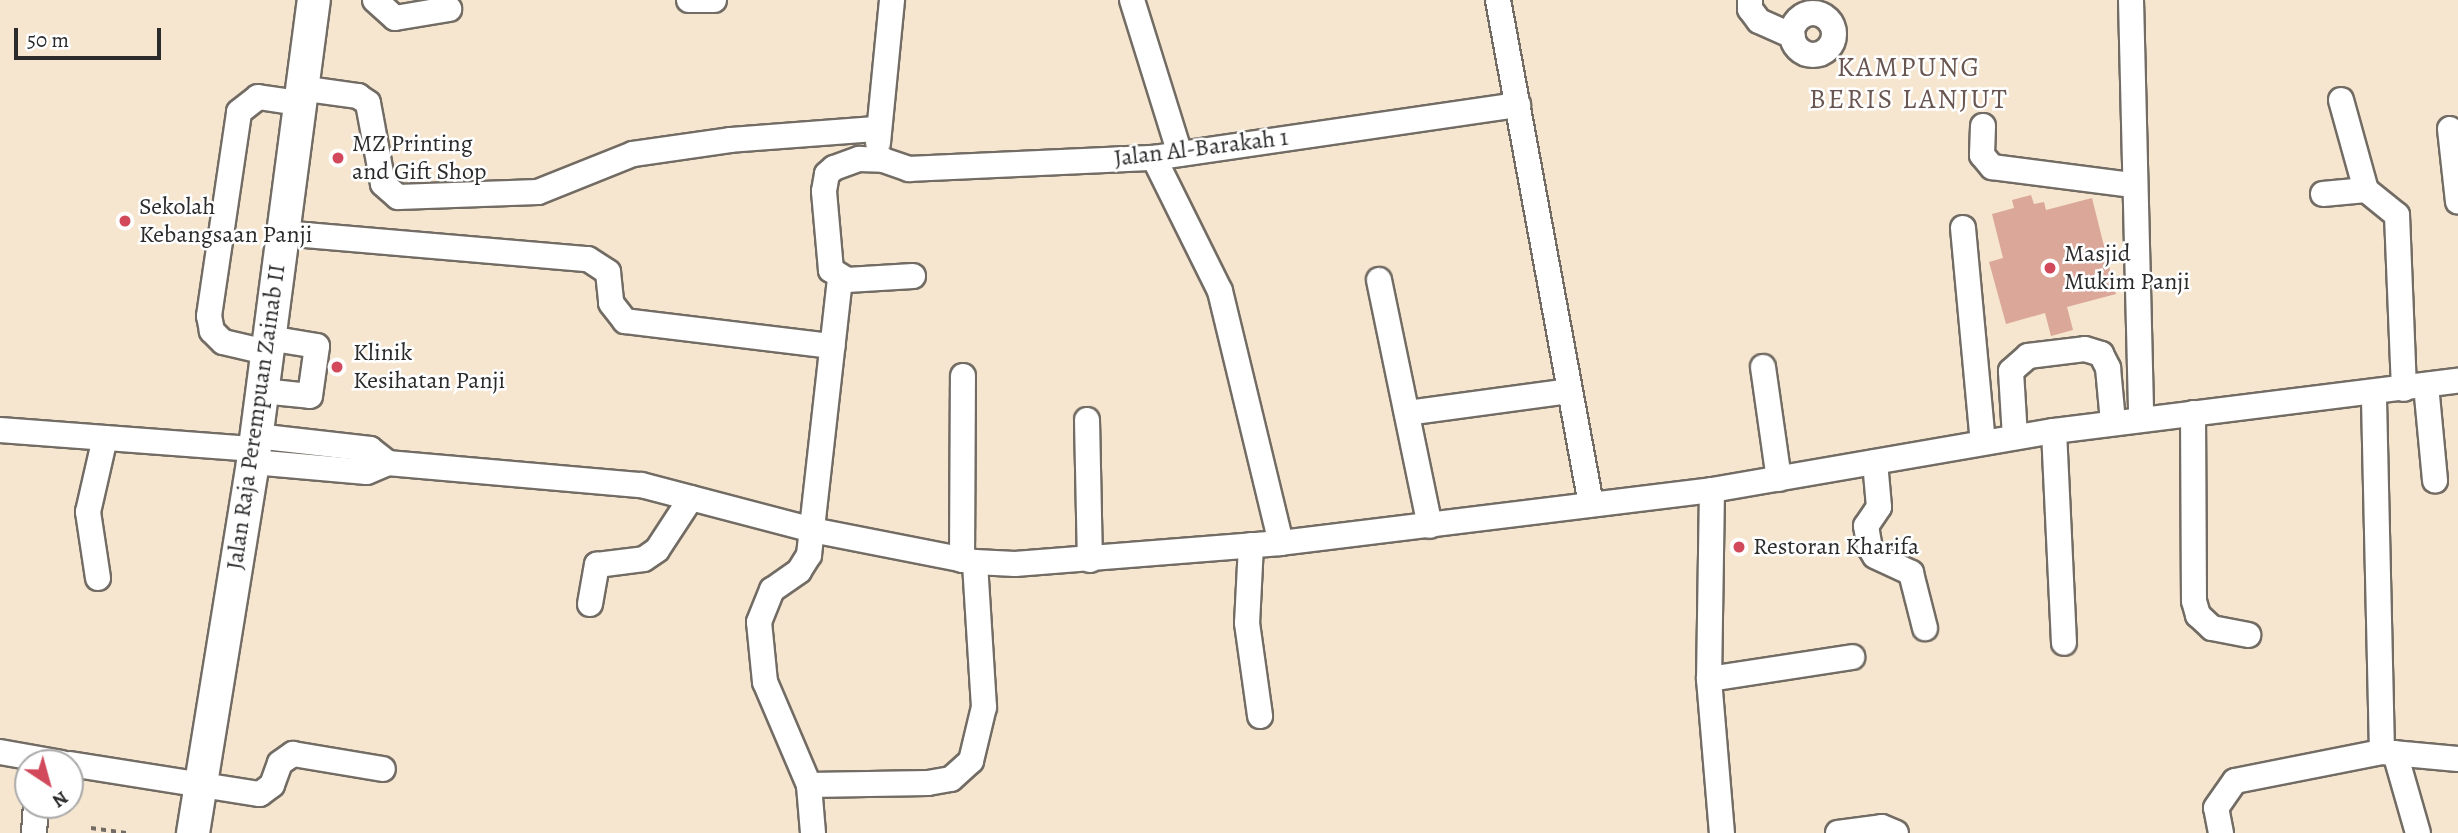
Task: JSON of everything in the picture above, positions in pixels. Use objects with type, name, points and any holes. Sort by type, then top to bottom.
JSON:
[{"type":"main road","name":"Jalan Raja Perempuan Zainab II","points":[[193,833],[254,449],[299,95],[314,0]]},
{"type":"street","points":[[375,0],[395,18],[449,9]]},
{"type":"street","points":[[689,0],[715,0]]},
{"type":"street","points":[[813,833],[809,785],[765,681],[759,622],[772,590],[806,564],[840,279],[828,263],[824,191],[827,174],[859,159],[883,160],[877,129],[892,0]]},
{"type":"street","points":[[1132,0],[1181,154]]},
{"type":"street","points":[[1498,0],[1591,504]]},
{"type":"street","points":[[1750,0],[1759,22],[1795,18]]},
{"type":"street","points":[[2131,0],[2133,185],[2141,419]]},
{"type":"street","points":[[262,391],[310,396],[317,346],[223,342],[212,331],[209,316],[239,112],[258,97],[358,96],[368,103],[383,184],[398,197],[538,192],[633,154],[730,140],[877,129]]},
{"type":"street","points":[[2340,100],[2365,190],[2397,215],[2415,387],[2435,481]]},
{"type":"street","name":"Jalan Al-Barakah 1","points":[[883,160],[909,169],[1154,158],[1518,105]]},
{"type":"street","points":[[1983,126],[1982,155],[1992,167],[2133,185]]},
{"type":"street","points":[[2450,129],[2458,202]]},
{"type":"street","points":[[1154,158],[1220,291],[1281,543]]},
{"type":"street","points":[[2323,194],[2365,190]]},
{"type":"street","points":[[1963,228],[1983,442]]},
{"type":"street","points":[[282,233],[588,260],[608,272],[611,303],[625,321],[833,346]]},
{"type":"street","points":[[840,279],[913,276]]},
{"type":"street","points":[[1379,280],[1430,526]]},
{"type":"street","points":[[2015,437],[2011,371],[2028,356],[2085,349],[2101,354],[2108,368],[2113,422]]},
{"type":"street","points":[[1762,367],[1779,479]]},
{"type":"street","points":[[809,785],[928,783],[951,779],[971,761],[984,707],[968,561],[963,376]]},
{"type":"street","points":[[0,430],[254,449],[370,449],[388,463],[575,477],[641,485],[812,530],[968,561],[1090,560],[1281,543],[1712,491],[1983,442],[2113,422],[2458,381]]},
{"type":"street","points":[[1407,413],[1570,391]]},
{"type":"street","points":[[2374,392],[2388,752],[2418,833]]},
{"type":"street","points":[[2193,413],[2194,601],[2198,615],[2212,628],[2248,635]]},
{"type":"street","points":[[1087,420],[1090,560]]},
{"type":"street","points":[[2054,431],[2064,643]]},
{"type":"street","points":[[97,578],[88,512],[105,438]]},
{"type":"street","points":[[1875,462],[1879,502],[1866,526],[1870,548],[1875,556],[1911,573],[1925,628]]},
{"type":"street","points":[[1712,491],[1709,679],[1722,833]]},
{"type":"street","points":[[590,604],[597,565],[644,559],[657,550],[691,498]]},
{"type":"street","points":[[1251,545],[1247,623],[1260,716]]},
{"type":"street","points":[[1709,679],[1852,657]]},
{"type":"street","points":[[2221,833],[2216,808],[2235,781],[2388,752],[2458,759]]},
{"type":"street","points":[[84,766],[260,794],[272,785],[280,763],[292,754],[383,769]]},
{"type":"street","points":[[1838,833],[1882,827],[1896,833]]},
{"type":"path","points":[[91,828],[128,833]]},
{"type":"building","name":"Masjid Mukim Panji","points":[[2031,195],[2034,204],[2044,202],[2046,210],[2092,198],[2116,294],[2067,307],[2073,330],[2051,336],[2045,313],[2006,324],[1989,262],[2003,258],[1992,214],[2014,208],[2012,200]]},
{"type":"place","name":"MZ Printing and Gift Shop","points":[[338,158]]},
{"type":"place","name":"Sekolah Kebangsaan Panji","points":[[125,221]]},
{"type":"place","name":"Masjid Mukim Panji","points":[[2050,268]]},
{"type":"place","name":"Klinik Kesihatan Panji","points":[[337,367]]},
{"type":"place","name":"Restoran Kharifa","points":[[1739,547]]},
{"type":"district","name":"KAMPUNG BERIS LANJUT","points":[[1909,83]]}]
